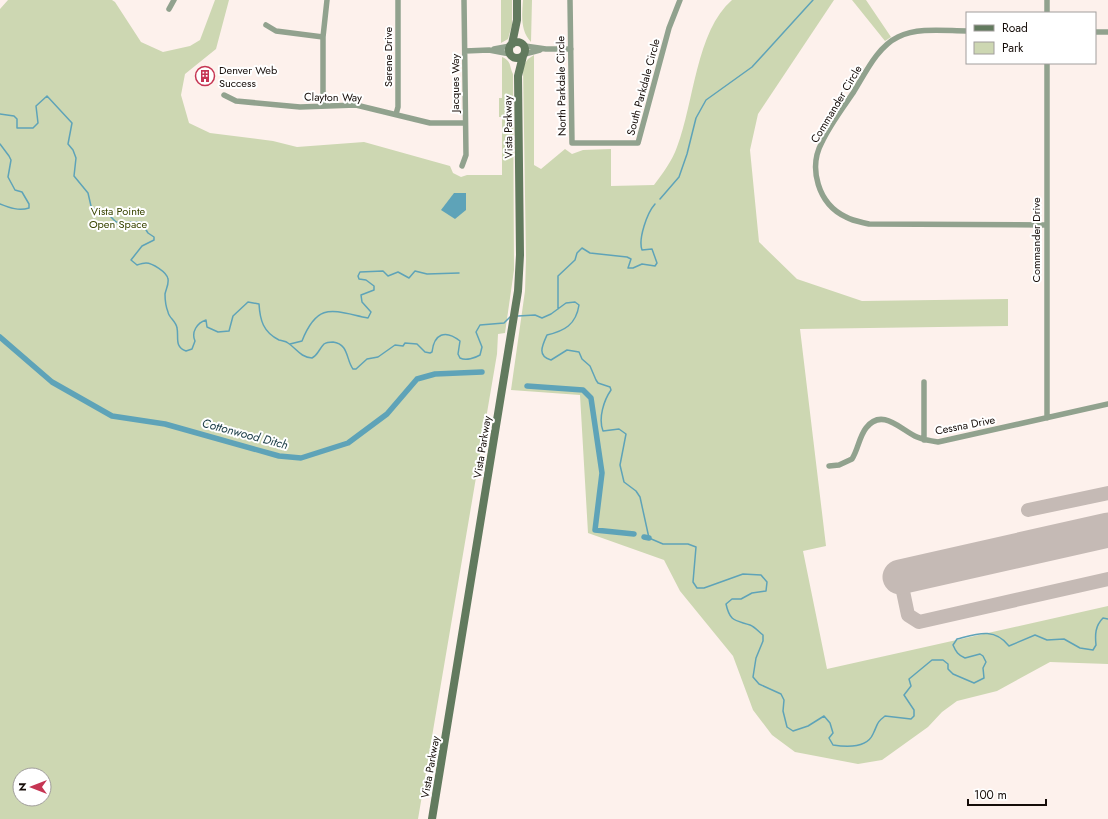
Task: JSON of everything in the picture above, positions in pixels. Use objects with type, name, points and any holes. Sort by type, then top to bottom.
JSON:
[{"type":"street","points":[[169,9],[174,0]]},
{"type":"street","points":[[323,106],[323,37],[327,0]]},
{"type":"street","name":"Serene Drive","points":[[396,114],[398,107],[398,0]]},
{"type":"street","name":"Jacques Way","points":[[462,166],[466,154],[464,0]]},
{"type":"street","name":"Vista Parkway","points":[[517,0],[517,20],[511,50],[518,76]]},
{"type":"street","name":"North Parkdale Circle","points":[[570,0],[572,143],[600,143]]},
{"type":"street","points":[[1047,0],[1047,12]]},
{"type":"street","name":"South Parkdale Circle","points":[[600,143],[638,143],[669,28],[678,1]]},
{"type":"street","name":"Vista Parkway","points":[[432,819],[518,291],[520,247],[518,76],[524,50],[517,20]]},
{"type":"street","points":[[266,25],[276,31],[323,37]]},
{"type":"street","name":"Commander Circle","points":[[966,31],[915,31],[889,43],[863,76],[821,142],[815,171],[818,185],[825,199],[845,217],[869,224],[1046,225]]},
{"type":"street","points":[[1096,32],[1108,32]]},
{"type":"street","points":[[511,50],[516,42],[524,50],[571,49]]},
{"type":"street","points":[[465,51],[511,50],[519,58],[524,50]]},
{"type":"street","name":"Commander Drive","points":[[1047,64],[1047,418]]},
{"type":"street","name":"Clayton Way","points":[[224,95],[236,101],[300,107],[356,105],[430,123],[465,123]]},
{"type":"street","points":[[924,382],[924,440]]},
{"type":"street","name":"Cessna Drive","points":[[829,466],[838,465],[852,459],[864,430],[876,420],[888,420],[924,440],[938,442],[1108,404]]},
{"type":"street","points":[[427,819],[431,798],[442,760]]},
{"type":"green space","name":"Vista Pointe Open Space","points":[[8,0],[112,0],[115,2],[141,42],[163,52],[190,46],[200,40],[215,0],[229,0],[216,49],[185,74],[181,95],[189,123],[210,133],[273,141],[297,147],[364,142],[450,166],[453,173],[461,177],[467,175],[502,175],[502,117],[499,117],[499,98],[502,98],[502,57],[507,60],[513,74],[514,270],[505,333],[498,334],[497,354],[418,819],[0,819],[0,9]]},
{"type":"green space","points":[[501,0],[512,0],[512,25],[508,39],[501,43]]},
{"type":"green space","points":[[523,0],[532,0],[531,42],[527,38],[523,28]]},
{"type":"green space","points":[[732,0],[834,0],[758,114],[750,150],[759,242],[797,279],[862,301],[1008,299],[1008,326],[800,329],[826,546],[803,551],[827,669],[1108,606],[1108,664],[1050,662],[997,691],[957,701],[942,712],[928,727],[882,760],[858,764],[795,752],[772,735],[753,710],[733,656],[680,591],[664,560],[588,533],[580,395],[511,390],[525,291],[526,259],[523,66],[528,59],[534,55],[534,165],[541,169],[565,149],[572,154],[583,150],[611,149],[611,186],[654,185],[670,162],[677,147],[683,129],[697,69],[711,30],[720,13]]},
{"type":"green space","points":[[852,0],[866,0],[891,37],[885,41]]},
{"type":"water","points":[[454,193],[466,193],[466,210],[455,219],[441,210]]},
{"type":"waterway","points":[[660,199],[679,177],[687,154],[696,118],[706,100],[752,67],[813,0]]},
{"type":"waterway","points":[[0,114],[14,116],[17,119],[17,128],[33,128],[38,123],[36,106],[47,96],[72,123],[68,144],[73,150],[76,158],[74,176],[88,193],[91,206],[97,211],[110,216],[116,222],[141,222],[148,233],[154,237],[154,240],[142,246],[131,260],[137,265],[146,263],[159,268],[167,276],[168,283],[165,301],[169,314],[176,326],[178,344],[186,351],[192,349],[195,341],[194,331],[200,323],[206,320],[207,327],[218,332],[229,331],[233,316],[248,302],[259,304],[263,325],[274,337],[287,342],[304,356],[312,358],[325,343],[338,343],[345,349],[353,369],[356,369],[367,359],[378,357],[395,345],[403,346],[405,343],[417,344],[425,352],[430,353],[432,352],[433,346],[438,337],[445,334],[455,337],[460,341],[458,354],[460,358],[473,358],[480,355],[482,347],[476,332],[480,325],[504,323],[510,317]]},
{"type":"waterway","points":[[0,144],[11,160],[8,177],[15,190],[22,192],[29,204],[29,208],[14,209],[0,204]]},
{"type":"waterway","points":[[558,309],[558,276],[575,260],[577,253],[582,248],[590,253],[627,257],[631,259],[628,268],[633,268],[642,264],[655,266],[657,263],[652,249],[642,250],[641,245],[644,226],[649,213],[655,204]]},
{"type":"waterway","points":[[290,344],[302,341],[308,328],[321,314],[336,312],[368,318],[371,312],[362,302],[361,295],[374,290],[374,286],[366,280],[359,279],[358,276],[360,272],[383,271],[388,276],[398,272],[409,278],[415,271],[427,274],[459,273]]},
{"type":"waterway","points":[[518,316],[535,315],[542,318],[551,314],[566,303],[575,302],[579,305],[575,318],[568,326],[547,335],[542,347],[542,353],[551,360],[567,350],[579,352],[582,359],[590,366],[598,383],[610,387],[611,390],[606,399],[601,415],[603,431],[619,429],[626,434],[620,465],[624,482],[636,491],[640,497],[649,538],[663,544],[688,544],[696,547],[693,582],[697,588],[704,588],[743,574],[761,575],[767,582],[766,591],[752,593],[741,599],[732,599],[726,604],[731,617],[737,621],[752,626],[763,635],[763,641],[756,658],[753,677],[759,684],[781,694],[784,700],[783,711],[787,727],[793,731],[808,726],[824,716],[830,723],[833,733],[829,738],[833,745],[856,746],[870,739],[879,722],[885,716],[911,719],[914,716],[914,710],[904,695],[911,686],[909,679],[932,660],[943,660],[948,664],[948,669],[953,674],[974,683],[984,678],[983,668],[986,662],[983,656],[980,654],[965,658],[961,656],[953,645],[957,639],[978,634],[991,634],[997,636],[1009,646],[1035,635],[1047,640],[1064,639],[1080,648],[1093,650],[1096,645],[1098,624],[1103,618],[1108,619]]},
{"type":"waterway","name":"Cottonwood Ditch","points":[[0,337],[52,382],[112,416],[165,424],[279,456],[301,458],[348,443],[387,414],[417,379],[435,374],[482,372]]},
{"type":"waterway","name":"Cottonwood Ditch","points":[[527,386],[583,390],[591,398],[602,473],[595,530],[634,534]]},
{"type":"waterway","name":"Cottonwood Ditch","points":[[644,537],[649,538]]},
{"type":"taxiway","points":[[1028,510],[1108,493]]},
{"type":"taxiway","points":[[900,577],[908,615],[919,622],[1108,579]]},
{"type":"runway","points":[[900,577],[1108,530]]},
{"type":"place","name":"Denver Web Success","points":[[205,76]]}]
